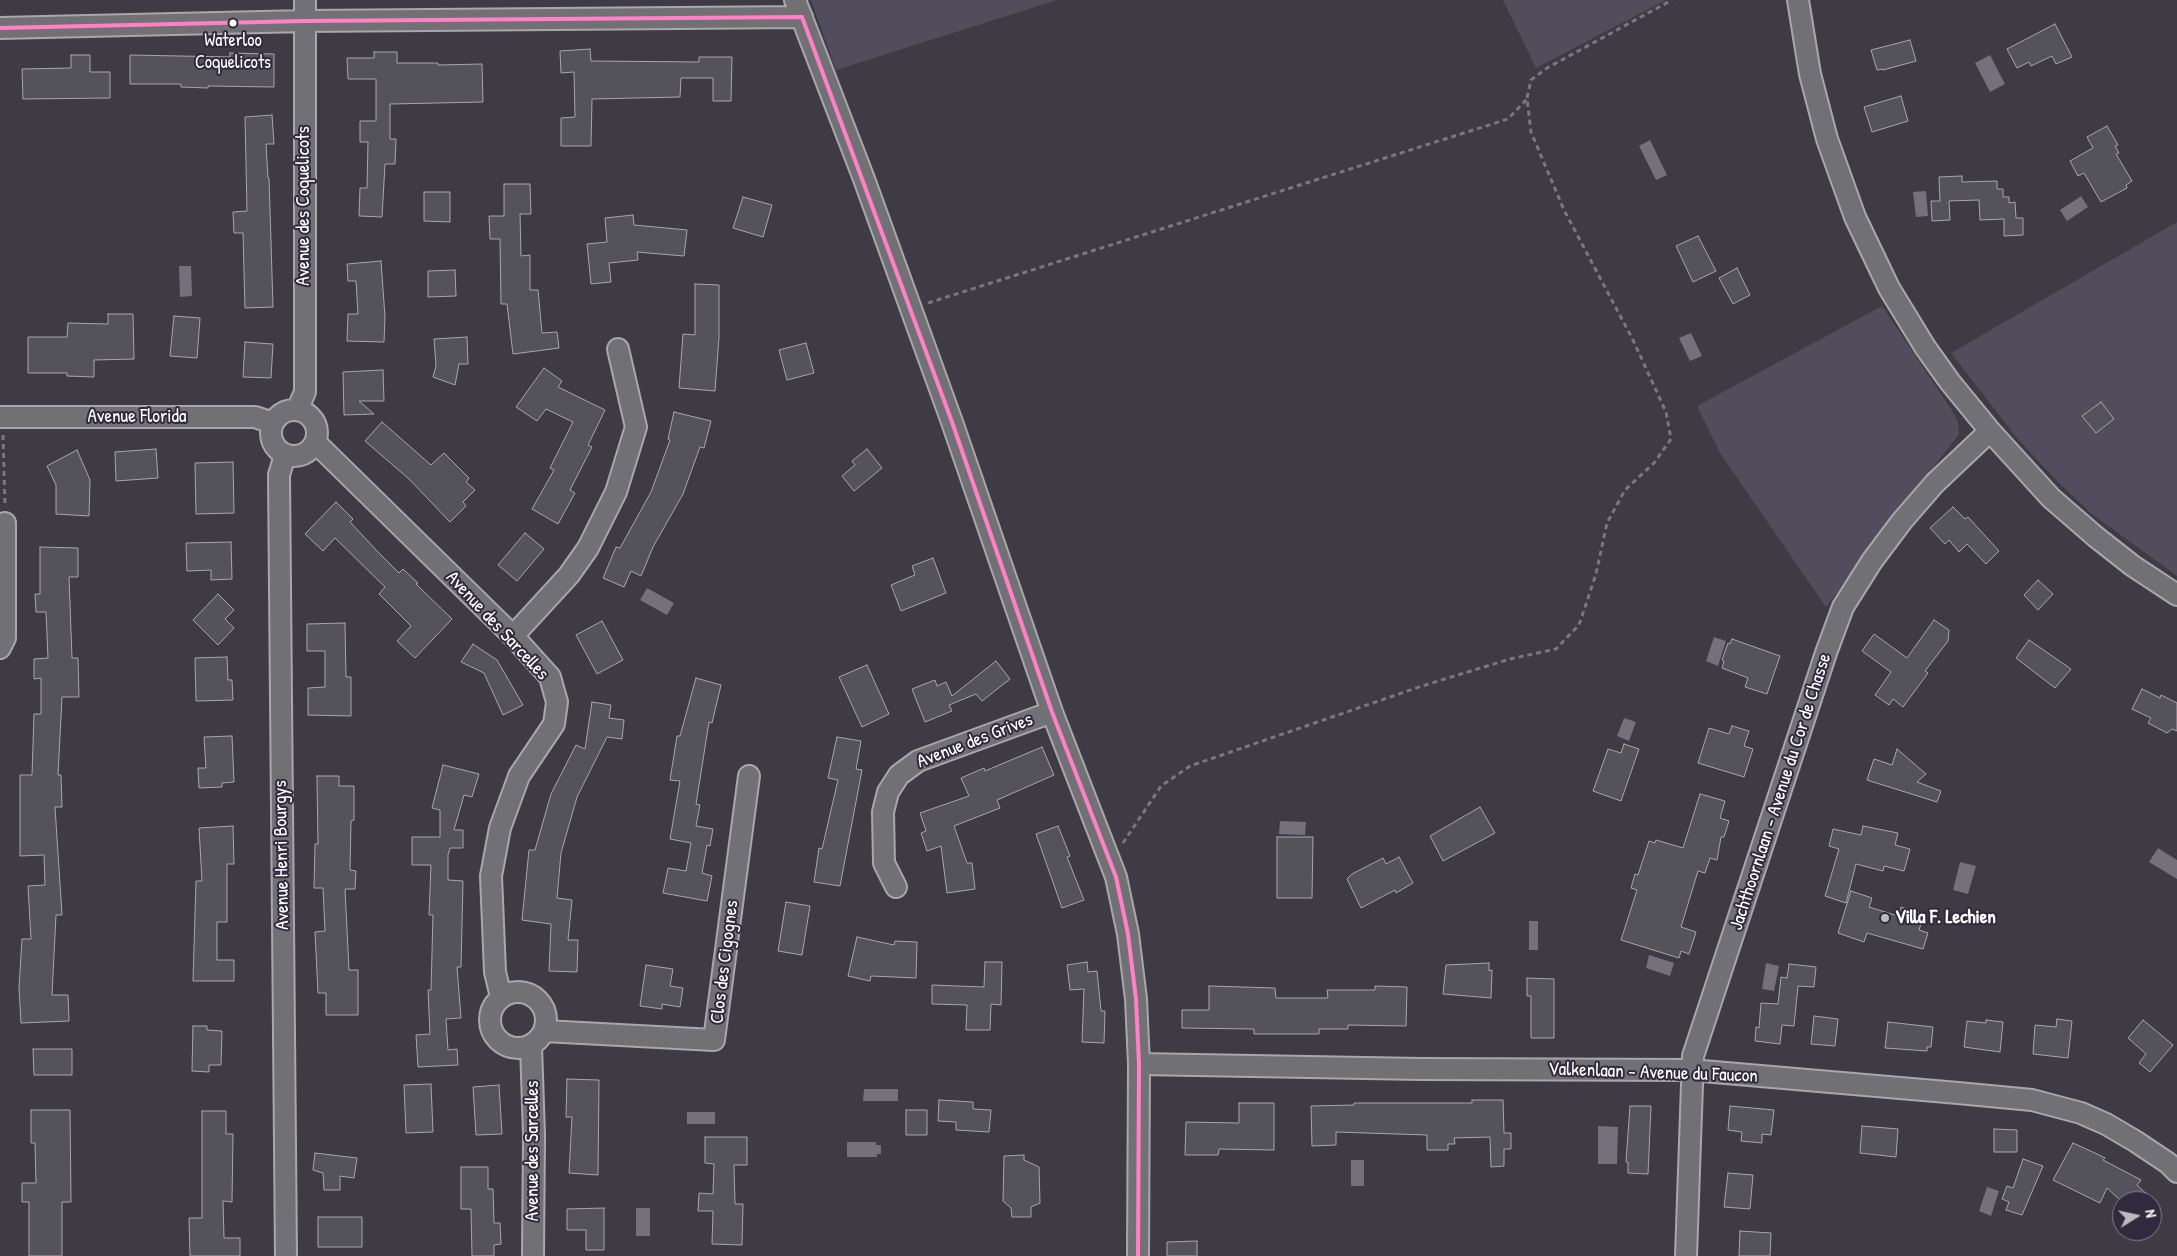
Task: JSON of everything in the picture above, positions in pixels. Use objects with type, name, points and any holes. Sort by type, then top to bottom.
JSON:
[{"type":"street","name":"Avenue des Coquelicots","points":[[297,410],[305,392],[305,0]]},
{"type":"street","points":[[1798,0],[1810,74],[1827,139],[1856,217],[1889,288],[1925,347],[1950,382],[1990,431],[2052,498],[2083,526],[2133,566],[2177,595]]},
{"type":"street","points":[[0,28],[798,9],[911,308],[1052,712],[1103,842],[1123,905],[1136,999],[1139,1064],[1138,1256]]},
{"type":"street","points":[[513,636],[568,576],[588,548],[616,492],[636,427],[618,349]]},
{"type":"street","points":[[297,410],[307,414],[315,422],[318,432],[316,443],[308,452],[297,456],[285,455],[275,447],[271,436],[273,423],[287,411],[297,410]]},
{"type":"street","name":"Avenue Florida","points":[[1,417],[255,417],[273,423]]},
{"type":"street","name":"Jachthoornlaan - Avenue du Cor de Chasse","points":[[1686,1256],[1691,1070],[1693,1056],[1826,653],[1843,607],[1872,561],[1902,521],[1968,450],[1990,431]]},
{"type":"street","name":"Avenue des Sarcelles","points":[[316,443],[513,636],[550,677],[557,702],[554,724],[519,776],[500,828],[491,876],[495,972],[501,996]]},
{"type":"street","name":"Avenue Henri Bourgys","points":[[285,455],[279,476],[286,1256]]},
{"type":"street","points":[[0,648],[5,638],[5,523]]},
{"type":"street","name":"Avenue des Grives","points":[[896,886],[884,863],[883,812],[888,792],[899,775],[918,761],[1052,712]]},
{"type":"street","name":"Clos des Cigognes","points":[[544,1030],[714,1040],[749,776]]},
{"type":"street","points":[[518,991],[539,1001],[546,1015],[544,1030],[531,1045],[511,1047],[497,1039],[490,1025],[493,1006],[501,996],[518,991]]},
{"type":"street","name":"Avenue des Sarcelles","points":[[531,1045],[534,1135],[533,1256]]},
{"type":"street","name":"Valkenlaan - Avenue du Faucon","points":[[1139,1064],[1422,1069],[1691,1070],[2032,1100],[2081,1113],[2106,1124],[2168,1163],[2177,1172]]},
{"type":"path","points":[[1110,863],[1162,786],[1190,766],[1422,686],[1510,659],[1556,649],[1579,625],[1596,574],[1607,523],[1625,490],[1654,463],[1671,439],[1666,412],[1634,340],[1564,210],[1531,132],[1527,98],[1531,80],[1547,68],[1672,0]]},
{"type":"path","points":[[911,308],[1508,119],[1527,98]]},
{"type":"path","points":[[1,417],[5,523]]},
{"type":"shaded area","points":[[811,0],[1057,0],[836,70]]},
{"type":"shaded area","points":[[1503,0],[1666,0],[1536,68]]},
{"type":"shaded area","points":[[1990,55],[2005,84],[1990,92],[1975,63]]},
{"type":"shaded area","points":[[1650,140],[1667,175],[1656,180],[1639,146]]},
{"type":"shaded area","points":[[1926,191],[1928,216],[1916,217],[1913,192]]},
{"type":"shaded area","points":[[2081,196],[2088,207],[2067,221],[2060,210]]},
{"type":"shaded area","points":[[2177,222],[2177,576],[2092,514],[2058,482],[2017,438],[1951,353]]},
{"type":"shaded area","points":[[179,266],[191,266],[192,296],[180,297]]},
{"type":"shaded area","points":[[1882,306],[1953,412],[1958,422],[1959,434],[1826,607],[1720,453],[1697,406]]},
{"type":"shaded area","points":[[1691,333],[1702,356],[1690,361],[1679,338]]},
{"type":"shaded area","points":[[647,588],[674,603],[667,615],[640,600]]},
{"type":"shaded area","points":[[1714,637],[1726,641],[1718,666],[1706,661]]},
{"type":"shaded area","points":[[1624,718],[1636,722],[1629,741],[1617,736]]},
{"type":"shaded area","points":[[1280,821],[1306,822],[1305,835],[1279,834]]},
{"type":"shaded area","points":[[2158,848],[2177,860],[2177,879],[2149,862]]},
{"type":"shaded area","points":[[1960,862],[1976,866],[1968,894],[1953,890]]},
{"type":"shaded area","points":[[1529,921],[1538,921],[1538,950],[1529,950]]},
{"type":"shaded area","points":[[1649,955],[1674,963],[1670,976],[1646,968]]},
{"type":"shaded area","points":[[1766,963],[1779,966],[1774,991],[1762,989]]},
{"type":"shaded area","points":[[864,1089],[898,1089],[898,1101],[863,1101]]},
{"type":"shaded area","points":[[687,1112],[715,1112],[715,1124],[687,1124]]},
{"type":"shaded area","points":[[1598,1126],[1618,1127],[1617,1164],[1598,1164]]},
{"type":"shaded area","points":[[847,1142],[876,1142],[876,1145],[881,1145],[881,1154],[877,1154],[877,1157],[847,1157]]},
{"type":"shaded area","points":[[1351,1160],[1364,1160],[1364,1186],[1351,1186]]},
{"type":"shaded area","points":[[1987,1187],[1999,1191],[1991,1216],[1979,1211]]},
{"type":"shaded area","points":[[636,1208],[650,1208],[650,1236],[636,1236]]},
{"type":"building","points":[[2055,24],[2072,57],[2056,64],[2052,56],[2031,66],[2029,62],[2017,68],[2007,49]]},
{"type":"building","points":[[1910,40],[1916,61],[1877,70],[1871,50]]},
{"type":"building","points":[[590,49],[591,61],[699,62],[699,57],[732,57],[731,101],[713,101],[713,78],[681,78],[680,97],[592,99],[591,146],[561,146],[561,118],[575,117],[574,72],[561,73],[560,51]]},
{"type":"building","points":[[374,52],[397,52],[397,63],[438,63],[438,65],[482,64],[483,102],[390,104],[390,139],[396,139],[395,164],[385,164],[382,217],[359,216],[360,188],[367,188],[368,142],[360,142],[360,121],[376,121],[376,79],[348,79],[347,58],[374,58]]},
{"type":"building","points":[[230,53],[274,54],[274,87],[208,86],[208,88],[181,87],[181,84],[130,84],[130,55],[230,57]]},
{"type":"building","points":[[71,55],[90,55],[90,72],[110,72],[110,98],[23,99],[22,69],[71,68]]},
{"type":"building","points":[[1901,96],[1908,121],[1872,132],[1864,107]]},
{"type":"building","points":[[272,115],[274,144],[266,144],[269,178],[273,307],[245,308],[243,233],[234,233],[233,212],[247,211],[245,117]]},
{"type":"building","points":[[2107,126],[2118,145],[2115,146],[2119,153],[2116,154],[2132,181],[2126,185],[2127,188],[2101,202],[2084,173],[2078,176],[2070,161],[2093,148],[2087,137]]},
{"type":"building","points":[[1962,176],[1962,182],[1997,181],[1997,189],[2003,189],[2003,197],[2009,197],[2009,203],[2015,202],[2016,218],[2023,218],[2023,235],[2004,236],[2004,219],[1980,220],[1979,200],[1949,201],[1950,220],[1932,221],[1931,201],[1940,201],[1939,177]]},
{"type":"building","points":[[504,184],[530,184],[531,214],[520,214],[521,256],[530,255],[530,290],[538,290],[542,333],[557,332],[559,348],[513,354],[507,304],[501,304],[500,239],[490,239],[489,216],[504,216]]},
{"type":"building","points":[[424,192],[450,192],[450,222],[424,221]]},
{"type":"building","points":[[743,197],[772,205],[763,237],[733,228]]},
{"type":"building","points":[[633,215],[634,225],[687,230],[684,256],[637,252],[638,260],[609,263],[611,282],[591,284],[587,244],[607,242],[605,218]]},
{"type":"building","points":[[1698,236],[1716,271],[1693,282],[1676,246]]},
{"type":"building","points":[[381,261],[385,317],[384,342],[347,341],[348,314],[358,314],[356,281],[348,281],[347,264]]},
{"type":"building","points":[[1737,268],[1750,295],[1733,304],[1719,278]]},
{"type":"building","points":[[455,270],[456,296],[428,297],[428,271]]},
{"type":"building","points":[[695,284],[719,285],[719,337],[715,391],[679,388],[683,334],[695,335]]},
{"type":"building","points":[[108,314],[133,314],[134,359],[94,360],[94,377],[67,376],[67,373],[28,373],[28,337],[67,337],[68,323],[108,324]]},
{"type":"building","points":[[174,316],[200,318],[197,358],[170,356]]},
{"type":"building","points":[[467,337],[468,364],[459,364],[455,385],[433,377],[436,366],[434,339]]},
{"type":"building","points":[[245,342],[273,344],[271,378],[243,377]]},
{"type":"building","points":[[806,343],[814,373],[787,380],[779,350]]},
{"type":"building","points":[[544,368],[562,381],[558,387],[605,410],[588,445],[592,447],[570,490],[575,493],[558,524],[532,509],[554,470],[550,468],[573,422],[546,409],[537,421],[516,407]]},
{"type":"building","points":[[383,370],[384,401],[359,401],[374,414],[344,415],[343,372]]},
{"type":"building","points":[[2101,402],[2114,419],[2096,433],[2082,416]]},
{"type":"building","points":[[674,412],[711,421],[704,448],[700,447],[683,494],[653,547],[641,576],[631,571],[624,587],[603,578],[616,547],[620,548],[651,492],[670,440],[668,439]]},
{"type":"building","points":[[382,422],[431,465],[444,453],[469,478],[466,482],[475,490],[463,502],[466,506],[450,522],[409,479],[365,441]]},
{"type":"building","points":[[156,449],[158,478],[116,481],[115,452]]},
{"type":"building","points":[[867,449],[882,468],[854,491],[842,476],[855,465],[852,461]]},
{"type":"building","points":[[77,450],[90,480],[89,516],[56,514],[56,485],[47,466]]},
{"type":"building","points":[[233,462],[234,513],[196,514],[195,463]]},
{"type":"building","points":[[336,502],[353,519],[350,522],[378,552],[399,573],[403,569],[452,619],[415,658],[397,641],[411,626],[379,594],[385,587],[335,538],[323,551],[305,534]]},
{"type":"building","points":[[1953,507],[1965,519],[1968,517],[1999,551],[1986,564],[1967,544],[1959,552],[1949,540],[1945,544],[1930,528]]},
{"type":"building","points":[[525,533],[544,549],[517,581],[498,565]]},
{"type":"building","points":[[231,542],[232,579],[211,580],[211,570],[187,571],[186,543]]},
{"type":"building","points":[[40,547],[78,548],[78,577],[69,577],[72,658],[78,658],[79,697],[62,697],[58,775],[61,775],[62,807],[55,807],[62,915],[56,915],[52,995],[68,995],[69,1021],[21,1023],[19,988],[22,939],[31,939],[28,886],[45,885],[44,855],[20,856],[20,775],[32,775],[34,714],[41,714],[41,678],[34,679],[34,659],[48,658],[46,612],[36,612],[35,594],[40,594]]},
{"type":"building","points":[[933,558],[946,593],[901,611],[891,585],[915,575],[912,566]]},
{"type":"building","points":[[2038,580],[2053,594],[2038,610],[2024,595]]},
{"type":"building","points":[[218,594],[234,610],[225,619],[234,628],[218,645],[193,620]]},
{"type":"building","points":[[1934,620],[1949,630],[1948,641],[1925,671],[1928,673],[1903,707],[1893,699],[1889,705],[1875,695],[1891,672],[1862,651],[1874,634],[1907,658]]},
{"type":"building","points":[[602,621],[623,660],[597,674],[576,635]]},
{"type":"building","points":[[345,623],[346,677],[351,677],[351,716],[308,715],[308,688],[325,687],[325,651],[307,651],[307,624]]},
{"type":"building","points":[[1732,639],[1780,656],[1767,694],[1745,687],[1748,678],[1722,668],[1724,661],[1722,660],[1728,643],[1730,644]]},
{"type":"building","points":[[2029,640],[2071,669],[2055,688],[2016,658]]},
{"type":"building","points":[[473,644],[497,660],[523,705],[503,715],[484,673],[461,662]]},
{"type":"building","points":[[227,657],[228,680],[232,680],[233,700],[196,701],[195,658]]},
{"type":"building","points":[[996,661],[1010,679],[982,701],[976,694],[949,705],[952,711],[925,722],[912,689],[935,680],[937,686],[946,682],[952,696]]},
{"type":"building","points":[[867,665],[889,714],[862,727],[839,677]]},
{"type":"building","points":[[696,678],[721,685],[712,723],[709,722],[696,804],[700,805],[696,826],[713,829],[710,846],[707,845],[702,873],[712,876],[707,901],[663,893],[668,868],[686,871],[691,843],[670,839],[680,781],[670,780],[677,736],[680,736]]},
{"type":"building","points":[[2142,689],[2160,698],[2161,695],[2177,703],[2177,731],[2172,729],[2167,733],[2148,723],[2151,718],[2132,709]]},
{"type":"building","points":[[592,702],[611,705],[609,718],[624,720],[622,739],[607,737],[577,797],[561,853],[557,898],[572,900],[568,940],[578,940],[577,972],[549,971],[551,924],[522,920],[529,850],[535,850],[551,794],[576,745],[585,749]]},
{"type":"building","points":[[1732,726],[1749,731],[1744,746],[1753,749],[1744,777],[1698,763],[1709,728],[1729,734]]},
{"type":"building","points":[[232,736],[234,782],[222,783],[222,787],[199,788],[198,768],[206,768],[204,737]]},
{"type":"building","points":[[837,737],[861,741],[856,769],[862,770],[840,886],[814,882],[819,848],[822,849],[838,780],[828,778]]},
{"type":"building","points":[[1624,744],[1639,749],[1621,801],[1593,791],[1608,749],[1621,753]]},
{"type":"building","points":[[1042,747],[1054,775],[997,800],[1000,808],[954,826],[967,863],[972,863],[975,889],[947,893],[941,846],[927,851],[921,833],[926,831],[920,813],[969,796],[961,778],[984,768],[985,771]]},
{"type":"building","points":[[1897,749],[1926,774],[1917,782],[1941,791],[1937,802],[1867,780],[1874,759],[1892,765]]},
{"type":"building","points":[[443,765],[479,774],[472,797],[464,795],[454,830],[463,830],[463,848],[450,848],[448,855],[448,880],[463,881],[461,967],[457,967],[461,1018],[446,1019],[448,1050],[457,1049],[458,1065],[418,1067],[416,1035],[430,1034],[428,990],[431,990],[433,915],[429,915],[431,865],[412,865],[412,837],[440,837],[440,810],[432,808]]},
{"type":"building","points":[[317,776],[339,776],[339,786],[354,786],[354,820],[351,821],[350,870],[356,871],[355,889],[345,889],[349,970],[358,970],[358,1015],[326,1015],[326,993],[318,993],[315,932],[325,931],[323,888],[314,888],[315,844],[318,844]]},
{"type":"building","points":[[1700,794],[1725,801],[1720,818],[1729,821],[1724,837],[1721,837],[1717,860],[1710,858],[1705,873],[1698,871],[1681,927],[1696,932],[1689,954],[1681,951],[1679,958],[1621,940],[1637,890],[1631,888],[1635,874],[1638,875],[1649,841],[1655,843],[1656,840],[1683,848]]},
{"type":"building","points":[[1480,807],[1495,833],[1443,861],[1430,836]]},
{"type":"building","points":[[233,826],[234,864],[227,864],[227,922],[217,922],[217,960],[234,960],[234,981],[193,981],[196,881],[202,881],[199,828]]},
{"type":"building","points":[[1058,826],[1070,856],[1067,857],[1084,900],[1062,908],[1036,834]]},
{"type":"building","points":[[1863,826],[1898,833],[1895,845],[1910,849],[1904,871],[1884,866],[1883,871],[1856,864],[1846,903],[1825,896],[1839,849],[1829,846],[1833,829],[1861,835]]},
{"type":"building","points":[[1277,837],[1313,837],[1312,898],[1277,898]]},
{"type":"building","points":[[1399,857],[1413,883],[1396,893],[1395,890],[1361,908],[1347,879],[1352,874],[1383,858],[1386,864]]},
{"type":"building","name":"Villa F. Lechien","points":[[1851,891],[1872,898],[1869,907],[1898,916],[1901,907],[1924,915],[1919,930],[1928,933],[1923,949],[1867,933],[1864,942],[1838,933]]},
{"type":"building","points":[[786,902],[810,906],[802,955],[778,951]]},
{"type":"building","points":[[857,937],[894,945],[895,941],[917,942],[916,978],[871,976],[870,981],[848,976]]},
{"type":"building","points":[[985,962],[1002,962],[1001,1005],[991,1004],[990,1030],[966,1030],[967,1005],[932,1004],[932,985],[984,987]]},
{"type":"building","points":[[1087,962],[1088,972],[1097,971],[1101,1011],[1105,1011],[1104,1043],[1082,1042],[1084,989],[1070,990],[1067,965]]},
{"type":"building","points":[[1489,963],[1489,971],[1492,970],[1491,998],[1443,994],[1446,965]]},
{"type":"building","points":[[1789,964],[1816,967],[1814,987],[1798,986],[1794,1026],[1782,1025],[1780,1044],[1755,1041],[1756,1027],[1759,1028],[1761,1003],[1778,1004],[1781,977],[1787,978]]},
{"type":"building","points":[[646,965],[673,969],[670,986],[683,988],[680,1007],[662,1004],[662,1009],[640,1006]]},
{"type":"building","points":[[1527,978],[1554,979],[1554,1038],[1531,1038],[1531,996],[1527,996]]},
{"type":"building","points":[[1209,986],[1275,988],[1276,998],[1328,998],[1327,990],[1375,990],[1375,986],[1407,987],[1406,1026],[1348,1025],[1348,1029],[1319,1029],[1319,1034],[1254,1034],[1254,1029],[1182,1028],[1182,1010],[1209,1010]]},
{"type":"building","points":[[1814,1016],[1838,1019],[1835,1046],[1811,1044]]},
{"type":"building","points":[[2057,1019],[2072,1021],[2068,1058],[2033,1054],[2035,1025],[2056,1027]]},
{"type":"building","points":[[1986,1020],[2003,1022],[2000,1052],[1964,1047],[1967,1021],[1986,1023]]},
{"type":"building","points":[[2143,1020],[2173,1045],[2150,1072],[2139,1063],[2146,1054],[2128,1038]]},
{"type":"building","points":[[1888,1022],[1933,1027],[1931,1047],[1927,1047],[1927,1051],[1885,1048]]},
{"type":"building","points":[[193,1026],[207,1026],[207,1030],[222,1031],[221,1065],[209,1065],[209,1072],[192,1071]]},
{"type":"building","points":[[33,1049],[72,1049],[72,1075],[34,1075]]},
{"type":"building","points":[[567,1079],[599,1080],[598,1175],[569,1173],[572,1117],[566,1117]]},
{"type":"building","points":[[431,1084],[433,1132],[406,1133],[404,1085]]},
{"type":"building","points":[[499,1085],[502,1134],[476,1135],[473,1087]]},
{"type":"building","points":[[939,1100],[973,1102],[973,1109],[991,1110],[989,1132],[956,1130],[956,1122],[938,1121]]},
{"type":"building","points":[[1472,1100],[1503,1100],[1504,1133],[1511,1133],[1511,1149],[1504,1149],[1504,1166],[1491,1167],[1490,1137],[1454,1138],[1455,1144],[1448,1144],[1448,1150],[1427,1150],[1427,1135],[1336,1132],[1336,1145],[1312,1146],[1311,1106],[1354,1105],[1354,1103],[1472,1103]]},
{"type":"building","points":[[1239,1103],[1274,1103],[1274,1150],[1219,1149],[1218,1155],[1185,1155],[1186,1122],[1239,1123]]},
{"type":"building","points":[[1630,1106],[1651,1106],[1648,1174],[1628,1173],[1628,1162],[1626,1162]]},
{"type":"building","points":[[1730,1106],[1774,1110],[1771,1135],[1762,1134],[1762,1143],[1741,1141],[1742,1132],[1728,1130]]},
{"type":"building","points":[[31,1110],[70,1110],[71,1202],[62,1202],[62,1256],[29,1256],[29,1202],[22,1202],[22,1183],[36,1183],[35,1143],[31,1143]]},
{"type":"building","points":[[906,1110],[927,1110],[927,1135],[906,1135]]},
{"type":"building","points":[[202,1111],[226,1111],[226,1134],[233,1134],[232,1202],[223,1201],[224,1238],[240,1238],[240,1256],[190,1256],[189,1218],[202,1218]]},
{"type":"building","points":[[1862,1126],[1898,1129],[1896,1157],[1860,1153]]},
{"type":"building","points":[[1994,1129],[2017,1130],[2017,1152],[1994,1152]]},
{"type":"building","points":[[705,1137],[747,1137],[747,1165],[734,1165],[735,1204],[743,1204],[742,1245],[712,1244],[713,1211],[698,1211],[699,1193],[713,1194],[714,1164],[705,1163]]},
{"type":"building","points":[[2073,1143],[2105,1158],[2103,1160],[2141,1180],[2137,1185],[2143,1191],[2112,1191],[2112,1193],[2107,1188],[2100,1203],[2053,1180]]},
{"type":"building","points":[[315,1153],[357,1158],[354,1178],[340,1176],[340,1190],[324,1190],[323,1173],[313,1170]]},
{"type":"building","points":[[1024,1155],[1024,1160],[1039,1167],[1040,1203],[1031,1207],[1031,1217],[1012,1217],[1011,1208],[1003,1201],[1004,1156]]},
{"type":"building","points":[[2023,1159],[2043,1166],[2022,1215],[2006,1210],[2009,1202],[2002,1199],[2007,1186],[2013,1188]]},
{"type":"building","points":[[461,1167],[488,1167],[488,1189],[493,1189],[494,1223],[500,1223],[501,1244],[494,1245],[494,1256],[472,1256],[471,1209],[461,1209]]},
{"type":"building","points":[[1728,1173],[1753,1175],[1750,1209],[1724,1207]]},
{"type":"building","points":[[604,1208],[604,1250],[586,1250],[586,1230],[567,1230],[567,1209]]},
{"type":"building","points":[[318,1217],[362,1217],[362,1247],[318,1247]]},
{"type":"building","points":[[1740,1231],[1771,1233],[1770,1256],[1739,1256]]},
{"type":"building","points":[[1197,1241],[1197,1256],[1167,1256],[1167,1242]]},
{"type":"transit line","points":[[0,28],[305,21],[802,17],[952,422],[1052,712],[1116,877],[1128,934],[1136,999],[1139,1064],[1138,1256]]},
{"type":"place","name":"Waterloo Coquelicots","points":[[233,23]]},
{"type":"place","name":"Villa F. Lechien","points":[[1885,918]]}]
